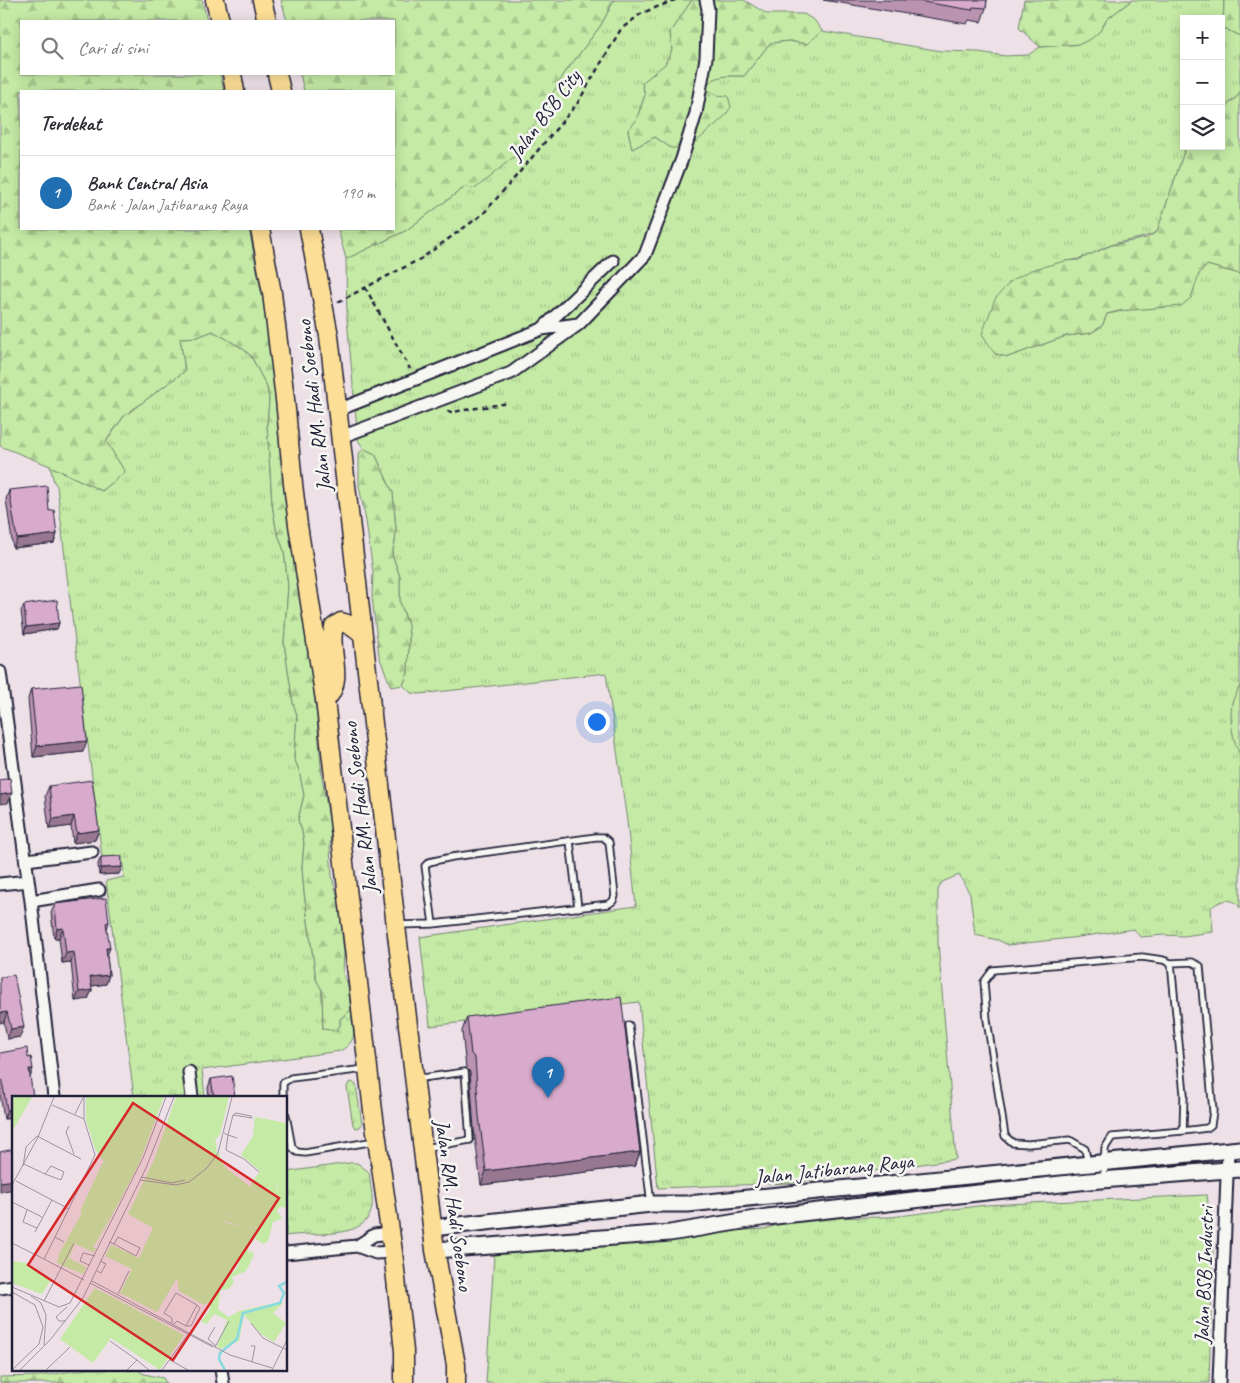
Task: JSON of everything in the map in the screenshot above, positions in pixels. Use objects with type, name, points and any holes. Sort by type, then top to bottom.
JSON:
[{"type":"main road","points":[[215,0],[220,20]]},
{"type":"main road","points":[[262,0],[267,20]]},
{"type":"main road","points":[[232,75],[236,90]]},
{"type":"main road","points":[[277,75],[281,90]]},
{"type":"main road","name":"Jalan RM. Hadi Soebono","points":[[260,230],[272,293],[297,516],[325,700],[368,1068],[393,1252],[404,1351],[404,1383]]},
{"type":"main road","name":"Jalan RM. Hadi Soebono","points":[[309,230],[325,307],[432,1228],[456,1365],[456,1383]]},
{"type":"main road","points":[[325,700],[331,694],[336,668],[333,643],[334,627],[341,622],[347,623],[363,635]]},
{"type":"street","points":[[341,437],[510,373],[579,324],[645,255],[682,159],[696,113],[706,58],[708,9],[706,0]]},
{"type":"street","points":[[542,329],[614,260]]},
{"type":"street","points":[[338,410],[542,329],[579,324]]},
{"type":"street","points":[[0,672],[26,860],[54,1096]]},
{"type":"street","points":[[26,860],[92,852]]},
{"type":"street","points":[[0,884],[28,881]]},
{"type":"street","points":[[31,901],[99,890]]},
{"type":"street","points":[[189,1072],[192,1096]]},
{"type":"street","name":"Jalan Jatibarang Raya","points":[[432,1228],[651,1204],[688,1204],[1234,1150]]},
{"type":"street","name":"Jalan BSB Industri","points":[[1219,1383],[1234,1150]]},
{"type":"street","name":"Jalan Jatibarang Raya","points":[[435,1250],[645,1235],[767,1217],[1096,1181],[1234,1169]]},
{"type":"street","points":[[688,1204],[694,1228]]},
{"type":"street","points":[[357,1246],[374,1235],[390,1232]]},
{"type":"street","points":[[288,1253],[357,1246],[376,1253],[393,1252]]},
{"type":"street","points":[[221,1370],[223,1383]]},
{"type":"lane","points":[[396,926],[433,924],[609,904],[613,902],[615,896],[609,842],[603,837],[452,857],[429,862],[426,866],[433,924]]},
{"type":"lane","points":[[570,841],[578,908]]},
{"type":"lane","points":[[1142,957],[1170,963],[1192,962],[1200,966],[1213,1111],[1211,1125],[1207,1128],[1112,1138],[1105,1148],[1104,1164],[1096,1181],[1088,1165],[1085,1149],[1070,1140],[1028,1144],[1013,1143],[1004,1136],[987,1020],[984,982],[993,970],[1142,957]]},
{"type":"lane","points":[[1170,963],[1184,1094],[1183,1131]]},
{"type":"lane","points":[[629,1025],[651,1204]]},
{"type":"lane","points":[[283,1096],[283,1083],[291,1078],[368,1068]]},
{"type":"lane","points":[[415,1079],[465,1072],[470,1140],[423,1148]]},
{"type":"lane","points":[[288,1126],[292,1147],[297,1152],[305,1153],[377,1141]]},
{"type":"path","name":"Jalan BSB City","points":[[325,307],[344,300],[422,258],[483,214],[577,104],[621,29],[642,14],[674,0]]},
{"type":"green space","points":[[0,0],[202,0],[207,20],[20,20],[20,75],[220,75],[224,90],[20,90],[20,230],[249,230],[272,339],[279,420],[317,716],[322,778],[331,830],[332,876],[339,902],[344,953],[343,973],[348,985],[351,1010],[340,1019],[337,1031],[323,1029],[322,990],[316,979],[304,892],[302,868],[304,843],[298,820],[304,795],[299,770],[294,758],[297,715],[293,703],[284,643],[288,586],[284,551],[276,528],[272,503],[267,424],[269,400],[267,387],[251,356],[242,348],[213,331],[197,337],[180,338],[185,371],[124,416],[106,441],[125,472],[102,491],[50,466],[0,446]]},
{"type":"green space","points":[[281,0],[614,0],[601,25],[564,74],[516,155],[476,188],[465,187],[405,231],[346,259],[338,230],[395,230],[395,90],[304,90],[300,75],[395,75],[395,20],[287,20]]},
{"type":"green space","points":[[614,0],[692,0],[670,32],[672,50],[665,65],[642,83],[645,95],[636,121],[628,130],[632,149],[655,137],[671,148],[684,131],[691,131],[697,142],[716,95],[704,88],[708,83],[722,77],[744,76],[770,43],[789,41],[807,44],[822,31],[941,51],[978,52],[1005,56],[1028,55],[1040,47],[1080,44],[1100,31],[1107,19],[1132,0],[1224,0],[1223,15],[1180,15],[1180,150],[1185,150],[1157,232],[1146,237],[1111,245],[1084,257],[1065,261],[1008,357],[1066,336],[1091,333],[1102,326],[1107,314],[1191,298],[1199,274],[1207,265],[1240,274],[1240,686],[1232,703],[1240,755],[1240,908],[1234,902],[1226,900],[1211,908],[1213,932],[1183,936],[1140,937],[1134,929],[1008,945],[998,940],[975,935],[970,894],[959,875],[942,882],[938,890],[938,943],[956,1159],[791,1183],[658,1188],[639,1002],[430,1026],[420,937],[636,906],[627,821],[606,673],[419,694],[411,693],[403,685],[408,673],[409,637],[408,625],[400,602],[400,577],[392,554],[396,530],[393,493],[375,454],[364,449],[358,440],[347,319],[346,259],[405,231],[465,187],[564,74],[601,25]]},
{"type":"green space","points":[[692,0],[744,0],[767,14],[804,14],[815,21],[822,31],[807,44],[789,41],[770,43],[744,76],[722,77],[708,83],[705,88],[716,95],[728,96],[731,107],[724,117],[696,142],[691,131],[685,131],[677,148],[671,148],[655,137],[632,149],[628,130],[636,121],[645,95],[642,83],[665,64],[672,50],[670,32]]},
{"type":"green space","points":[[1024,0],[1132,0],[1107,19],[1100,31],[1091,39],[1080,44],[1040,47],[1019,28]]},
{"type":"green space","points":[[1224,0],[1240,0],[1240,36],[1225,29],[1225,15],[1223,15]]},
{"type":"green space","points":[[1225,29],[1240,36],[1240,92],[1225,107]]},
{"type":"green space","points":[[1240,92],[1240,274],[1207,265],[1199,274],[1191,298],[1181,306],[1119,311],[1107,314],[1102,326],[1091,333],[1066,336],[1008,357],[995,354],[982,334],[995,299],[1011,281],[1031,270],[1065,261],[1078,260],[1112,245],[1147,238],[1157,232],[1185,150],[1225,150],[1225,107]]},
{"type":"green space","points":[[213,331],[242,348],[251,356],[267,387],[269,400],[267,424],[272,503],[276,528],[284,551],[288,586],[284,643],[293,703],[297,715],[294,758],[299,770],[304,795],[298,820],[304,843],[302,868],[304,892],[316,979],[322,990],[323,1029],[340,1025],[340,1019],[351,1010],[354,1034],[350,1043],[340,1051],[202,1070],[205,1096],[134,1096],[106,881],[124,877],[122,857],[102,857],[57,486],[54,482],[50,466],[102,491],[125,472],[106,442],[124,416],[185,371],[180,338],[197,337]]},
{"type":"green space","points":[[364,449],[375,454],[393,493],[396,530],[392,554],[400,577],[400,602],[408,625],[408,673],[403,685],[391,687],[379,656],[372,597],[373,572],[359,486],[359,453]]},
{"type":"green space","points":[[1240,686],[1240,755],[1231,723],[1231,710],[1234,697]]},
{"type":"green space","points":[[352,1082],[356,1085],[362,1124],[356,1128],[353,1125],[347,1087]]},
{"type":"green space","points":[[357,1163],[369,1172],[372,1207],[368,1218],[360,1226],[337,1233],[288,1236],[288,1172]]},
{"type":"green space","points":[[1207,1195],[1213,1245],[1209,1383],[486,1383],[494,1255],[710,1232],[765,1229],[799,1218],[891,1217],[986,1205]]},
{"type":"green space","points":[[80,1370],[138,1370],[144,1374],[163,1378],[166,1383],[0,1383],[0,1377],[39,1376]]},
{"type":"building","points":[[911,0],[987,0],[986,8],[973,7],[972,10]]},
{"type":"building","points":[[47,486],[49,511],[54,510],[57,534],[17,539],[9,490]]},
{"type":"building","points":[[57,600],[59,623],[26,627],[24,605]]},
{"type":"building","points":[[81,684],[87,741],[37,746],[31,689]]},
{"type":"building","points":[[10,778],[12,793],[0,795],[0,780]]},
{"type":"building","points":[[92,780],[99,830],[77,833],[74,816],[53,819],[49,786]]},
{"type":"building","points":[[121,856],[122,867],[101,868],[101,857]]},
{"type":"building","points":[[106,898],[109,922],[106,923],[110,948],[106,948],[109,975],[90,977],[92,990],[79,992],[74,952],[66,953],[63,928],[57,929],[55,904]]},
{"type":"building","points":[[14,975],[24,1027],[11,1029],[7,1012],[0,1013],[0,977]]},
{"type":"building","points":[[621,997],[640,1152],[486,1171],[479,1116],[475,1058],[471,1054],[467,1017]]},
{"type":"building","points":[[27,1048],[28,1058],[31,1057],[33,1069],[29,1069],[33,1096],[12,1096],[12,1109],[7,1110],[2,1080],[0,1080],[0,1053]]},
{"type":"building","points":[[232,1076],[235,1096],[214,1096],[211,1079]]},
{"type":"building","points":[[12,1149],[12,1180],[0,1182],[0,1152]]},
{"type":"place","name":"Bank Central Asia","points":[[548,1098]]}]
